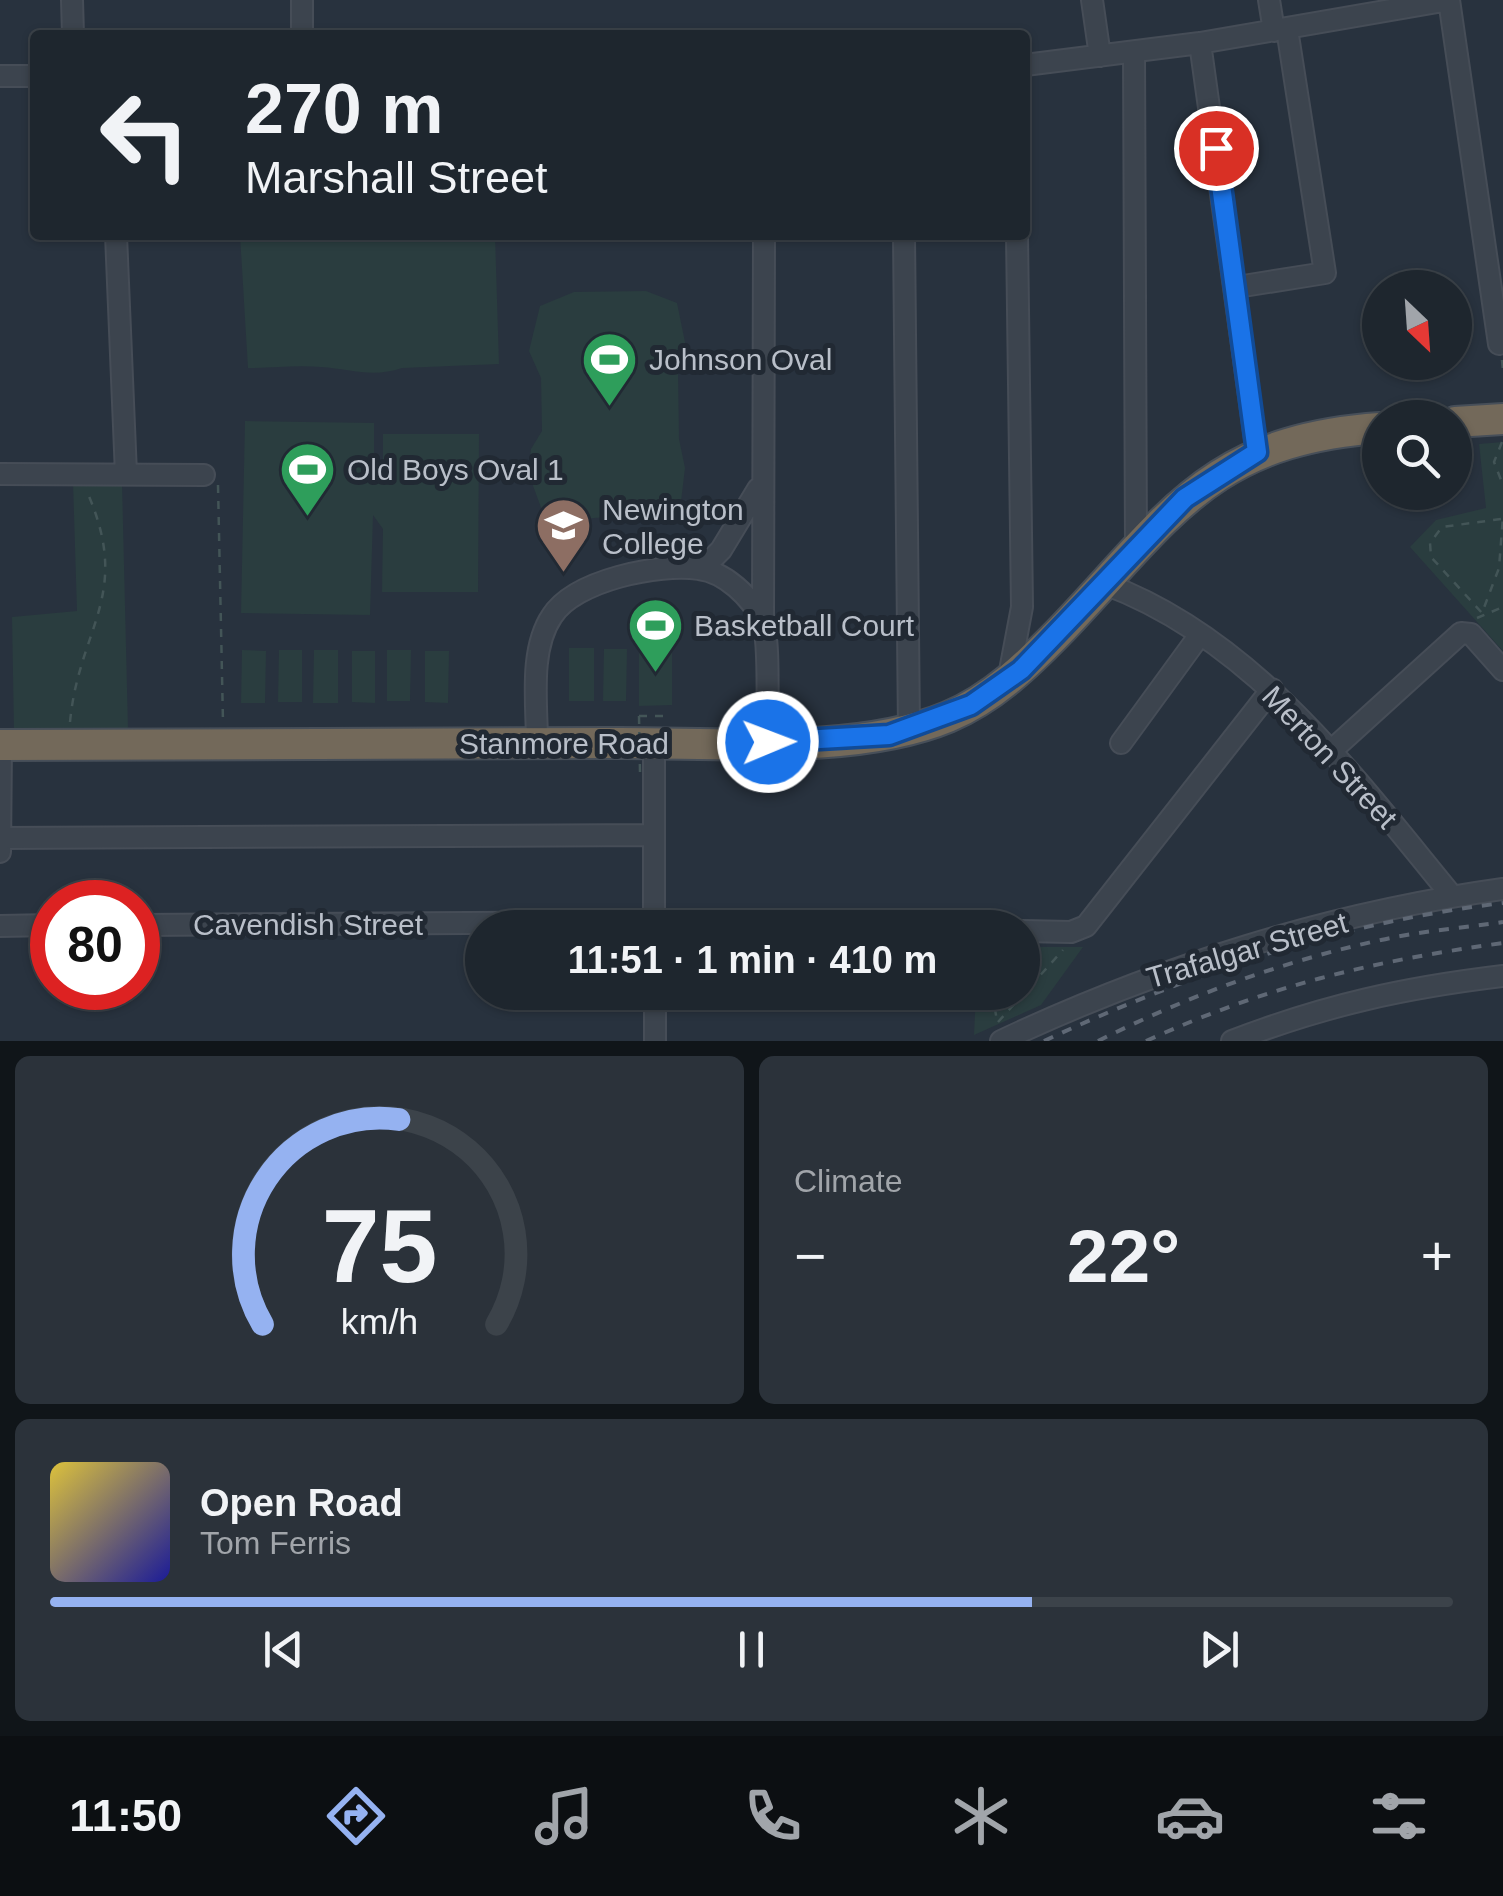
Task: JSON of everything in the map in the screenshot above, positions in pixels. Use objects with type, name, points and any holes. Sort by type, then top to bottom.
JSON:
[{"type":"highway","points":[[1472,421],[1503,419]]},
{"type":"highway","name":"Stanmore Road","points":[[0,746],[536,744],[654,725],[768,742],[866,738],[909,721],[948,717],[1007,682],[1185,498],[1257,452],[1322,432],[1362,429]]},
{"type":"street","points":[[72,0],[73,30]]},
{"type":"street","points":[[302,0],[302,30]]},
{"type":"street","points":[[1092,0],[1100,56]]},
{"type":"street","points":[[1237,288],[1325,273],[1280,30],[1269,0]]},
{"type":"street","points":[[1030,65],[1200,44],[1449,0],[1499,344]]},
{"type":"street","points":[[1200,44],[1257,452]]},
{"type":"street","points":[[1122,566],[1134,52]]},
{"type":"street","points":[[0,76],[30,76]]},
{"type":"street","points":[[116,240],[126,474]]},
{"type":"street","points":[[764,240],[761,484],[768,742]]},
{"type":"street","points":[[904,240],[909,721]]},
{"type":"street","points":[[1007,682],[1022,608],[1016,240]]},
{"type":"street","points":[[0,474],[210,473]]},
{"type":"street","points":[[702,569],[744,518],[761,484]]},
{"type":"street","name":"Merton Street","points":[[1122,566],[1145,598],[1272,689],[1332,750],[1452,896]]},
{"type":"street","points":[[536,744],[540,645],[552,615],[573,597],[612,578],[668,568],[702,569],[732,582],[763,621]]},
{"type":"street","points":[[1022,608],[1032,623],[1055,636]]},
{"type":"street","points":[[1332,750],[1461,633],[1471,634],[1503,670]]},
{"type":"street","points":[[1121,744],[1198,636]]},
{"type":"street","points":[[1040,931],[1072,932],[1086,926],[1272,689]]},
{"type":"street","points":[[654,725],[656,910]]},
{"type":"street","points":[[0,746],[0,852]]},
{"type":"street","points":[[0,838],[654,834]]},
{"type":"street","name":"Trafalgar Street","points":[[999,1030],[1306,930],[1503,888]]},
{"type":"street","name":"Cavendish Street","points":[[160,925],[465,923]]},
{"type":"street","points":[[0,926],[30,925]]},
{"type":"street","points":[[1232,1041],[1282,1032],[1399,989],[1503,976]]},
{"type":"street","points":[[654,1041],[655,1010]]},
{"type":"path","points":[[1503,441],[1497,445],[1494,462],[1503,485]]},
{"type":"path","points":[[210,473],[224,724]]},
{"type":"path","points":[[70,724],[74,687],[100,621],[106,584],[104,532],[79,474]]},
{"type":"path","points":[[1461,633],[1482,613],[1499,568],[1502,517],[1442,527],[1430,543],[1431,557],[1482,613]]},
{"type":"path","points":[[1482,613],[1503,607]]},
{"type":"path","points":[[640,772],[654,725]]},
{"type":"path","points":[[999,1030],[1068,944]]},
{"type":"shaded area","points":[[240,240],[495,240],[499,364],[371,373],[312,366],[248,368]]},
{"type":"shaded area","name":"Johnson Oval","points":[[646,291],[677,303],[686,347],[678,371],[679,439],[685,468],[680,510],[584,519],[543,513],[528,472],[531,449],[542,431],[541,378],[529,351],[540,306],[574,292]]},
{"type":"shaded area","name":"Old Boys Oval 1","points":[[245,421],[374,423],[374,475],[383,463],[383,434],[479,434],[478,592],[382,592],[383,529],[373,515],[370,615],[241,613]]},
{"type":"shaded area","points":[[1503,442],[1503,651],[1410,547],[1436,520],[1486,508],[1479,444]]},
{"type":"shaded area","points":[[73,482],[122,483],[128,729],[14,732],[12,617],[77,611]]},
{"type":"shaded area","name":"Basketball Court","points":[[639,643],[672,643],[672,705],[639,706]]},
{"type":"shaded area","points":[[569,648],[594,648],[594,701],[569,701]]},
{"type":"shaded area","points":[[604,649],[627,649],[626,701],[603,701]]},
{"type":"shaded area","points":[[242,650],[266,651],[265,703],[241,703]]},
{"type":"shaded area","points":[[279,650],[302,650],[302,702],[278,702]]},
{"type":"shaded area","points":[[314,650],[338,650],[338,703],[313,703]]},
{"type":"shaded area","points":[[387,650],[411,650],[410,701],[387,701]]},
{"type":"shaded area","points":[[352,651],[375,651],[375,703],[352,702]]},
{"type":"shaded area","points":[[425,651],[449,651],[448,703],[425,702]]},
{"type":"shaded area","points":[[1040,947],[1083,947],[1041,1005]]},
{"type":"shaded area","points":[[975,1010],[1030,1010],[974,1035]]},
{"type":"railway","points":[[1044,1041],[1155,993],[1268,954],[1384,923],[1503,903]]},
{"type":"railway","points":[[1098,1041],[1201,995],[1308,958],[1396,937],[1503,922]]},
{"type":"railway","points":[[1146,1041],[1234,1005],[1321,978],[1409,958],[1503,943]]},
{"type":"place","name":"Johnson Oval","points":[[610,408]]},
{"type":"place","name":"Old Boys Oval 1","points":[[308,518]]},
{"type":"place","name":"Newington College","points":[[563,575]]},
{"type":"place","name":"Basketball Court","points":[[655,674]]},
{"type":"route","points":[[768,742],[889,735],[948,717],[971,705],[1021,670],[1185,498],[1257,452],[1216,148]]}]
